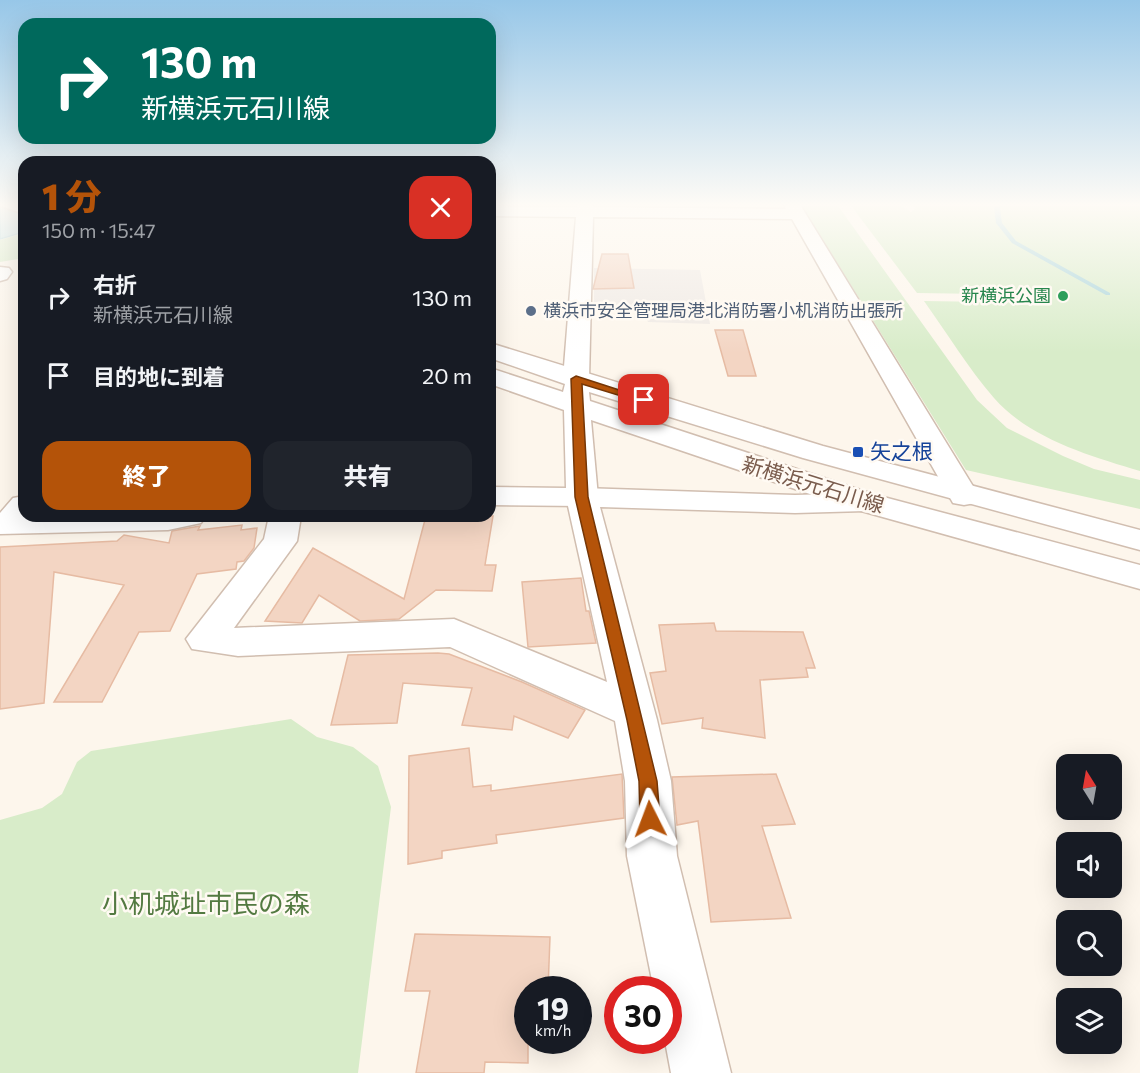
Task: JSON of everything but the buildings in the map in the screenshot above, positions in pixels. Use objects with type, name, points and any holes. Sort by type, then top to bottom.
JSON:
[{"type":"street","points":[[583,253],[576,393],[582,497],[648,781],[652,856],[701,1073]]},
{"type":"street","points":[[821,253],[964,496]]},
{"type":"street","name":"新横浜元石川線","points":[[496,353],[576,393],[865,502],[1140,577]]},
{"type":"street","name":"新横浜元石川線","points":[[496,376],[576,393],[964,496],[1140,540]]},
{"type":"street","points":[[496,496],[795,504],[865,502]]},
{"type":"street","points":[[284,522],[280,541],[205,639],[238,642],[454,633],[633,711]]},
{"type":"shaded area","points":[[594,268],[700,270],[710,324],[648,322],[643,312],[594,311]]},
{"type":"green space","points":[[0,253],[18,253],[18,259],[0,262]]},
{"type":"green space","points":[[831,253],[872,253],[977,400],[1007,428],[1063,456],[1094,469],[1140,480],[1140,509],[966,470]]},
{"type":"green space","points":[[887,253],[1140,253],[1140,471],[1081,452],[1043,435],[1025,425],[994,398],[975,375],[924,301],[991,302],[984,294],[917,293]]},
{"type":"green space","name":"小机城址市民の森","points":[[291,719],[317,737],[353,747],[378,766],[391,807],[358,1073],[0,1073],[0,820],[42,808],[62,794],[77,762],[91,751]]},
{"type":"waterway","points":[[1034,253],[1108,294]]},
{"type":"place","name":"新横浜公園","points":[[1063,296]]},
{"type":"place","name":"横浜市安全管理局港北消防署小机消防出張所","points":[[531,311]]},
{"type":"place","name":"矢之根","points":[[858,452]]},
{"type":"route","points":[[644,400],[576,379],[582,497],[636,720],[648,781],[650,819]]}]
